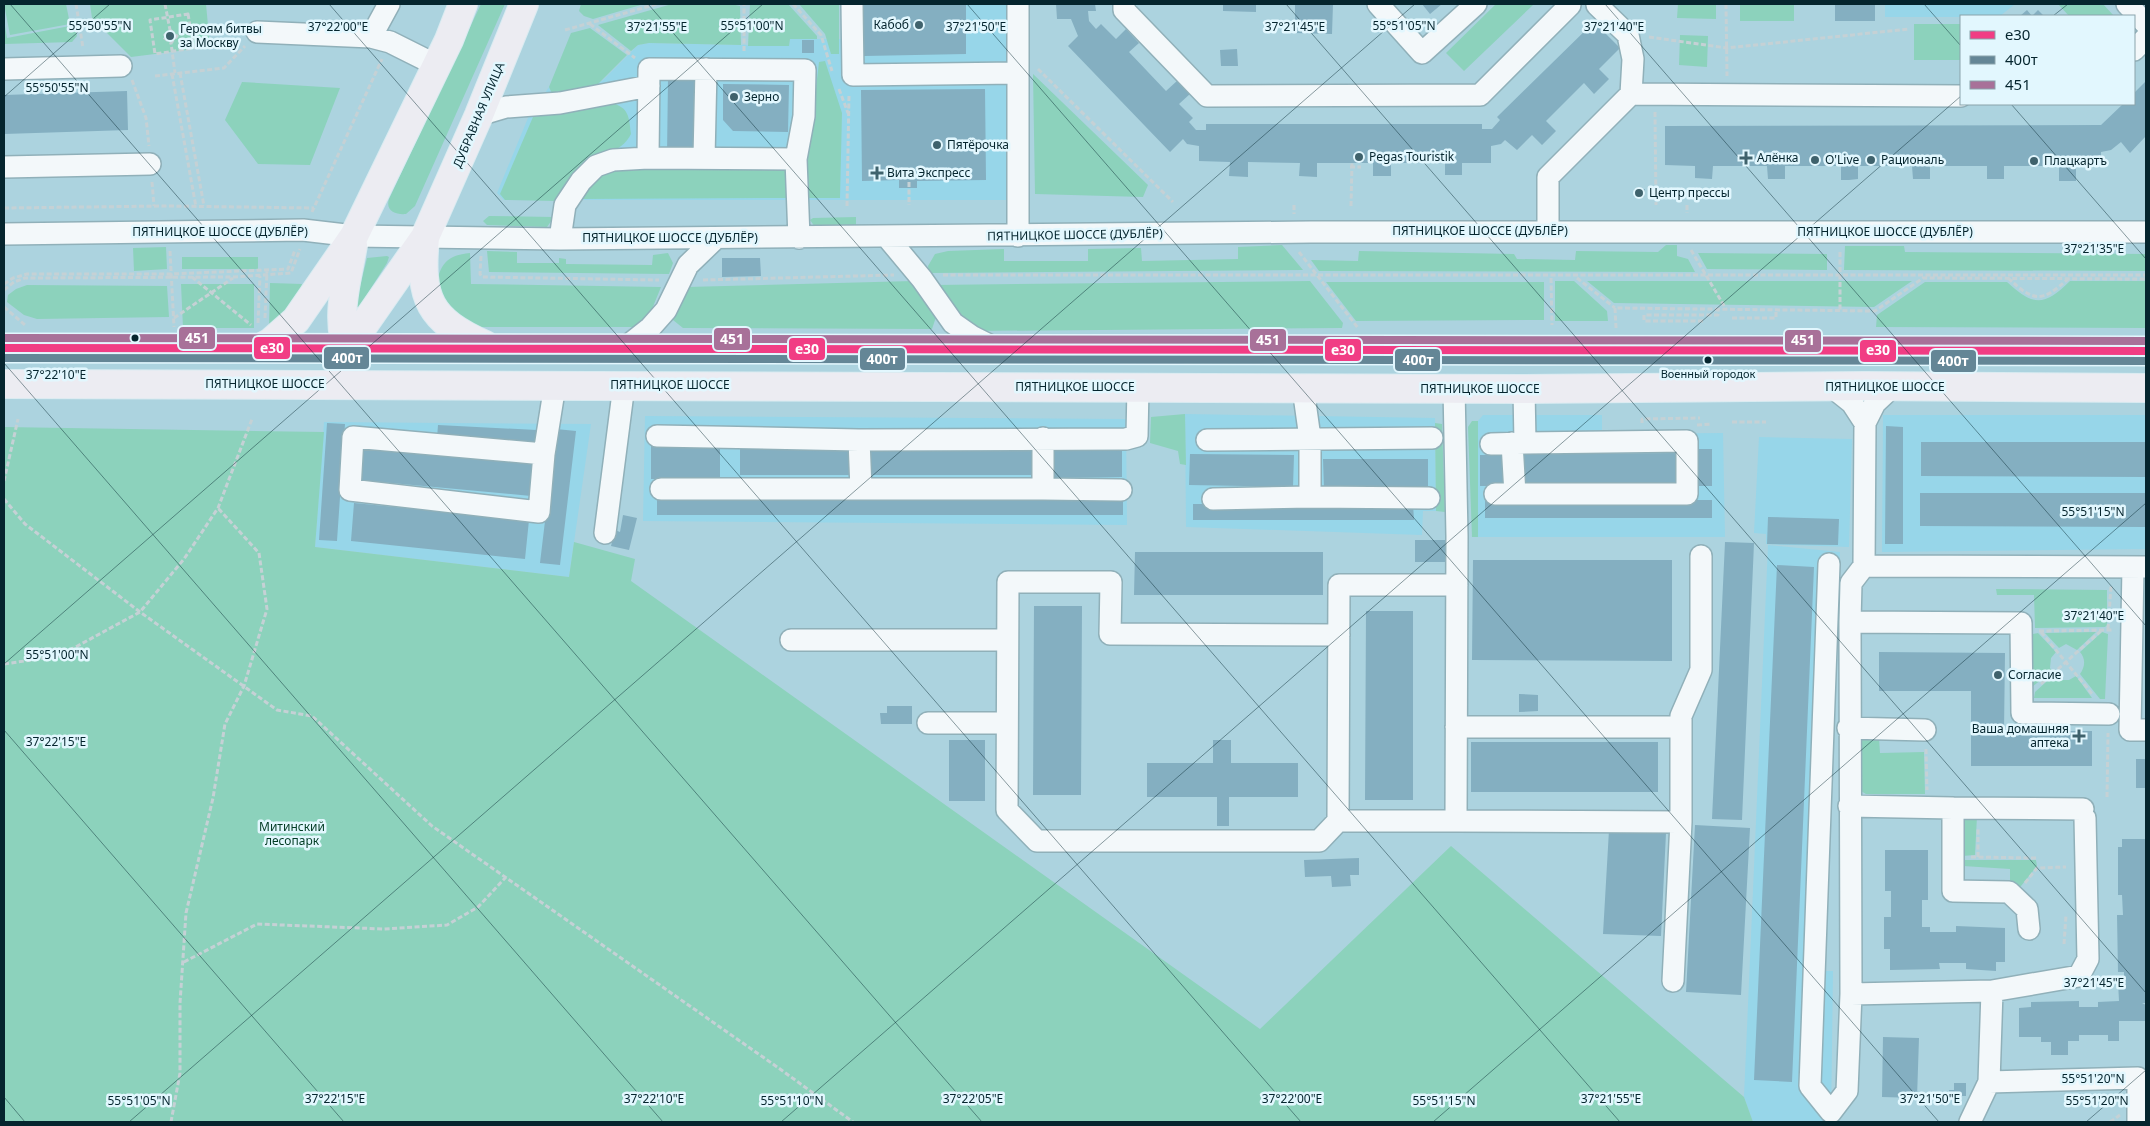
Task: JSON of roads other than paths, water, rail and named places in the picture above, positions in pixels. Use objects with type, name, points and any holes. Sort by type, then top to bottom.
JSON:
[{"type":"main road","points":[[258,334],[272,342],[296,320],[354,236],[436,65],[463,4]]},
{"type":"main road","name":"ДУБРАВНАЯ УЛИЦА","points":[[303,384],[317,377],[347,349],[425,237],[479,115],[524,4]]},
{"type":"main road","points":[[354,236],[342,308],[347,349],[364,375],[378,384]]},
{"type":"main road","points":[[425,237],[422,271],[428,297],[437,314],[454,329],[491,348]]},
{"type":"main road","points":[[4,348],[258,334],[347,349],[626,347],[997,350],[2146,351]]},
{"type":"main road","name":"ПЯТНИЦКОЕ ШОССЕ","points":[[4,384],[556,384],[1524,389],[1832,386],[2146,388]]},
{"type":"street","points":[[381,40],[389,4]]},
{"type":"street","points":[[852,4],[841,77],[1027,70]]},
{"type":"street","points":[[1018,4],[1027,70],[1018,236]]},
{"type":"street","points":[[1124,4],[1124,10],[1207,96],[1480,95],[1569,5],[1598,4],[1628,35],[1634,59],[1631,94],[1548,177],[1548,231]]},
{"type":"street","points":[[1378,4],[1422,53],[1476,4]]},
{"type":"street","points":[[2127,4],[2146,24]]},
{"type":"street","points":[[257,32],[381,40],[436,65]]},
{"type":"street","points":[[2135,49],[2146,38]]},
{"type":"street","points":[[479,115],[506,107],[560,103],[649,78],[706,69],[744,69],[812,64],[796,159],[799,238]]},
{"type":"street","points":[[4,69],[121,66]]},
{"type":"street","points":[[704,158],[706,69]]},
{"type":"street","points":[[648,158],[649,78]]},
{"type":"street","points":[[1631,94],[1960,96]]},
{"type":"street","points":[[560,238],[565,205],[581,181],[596,166],[613,160],[648,158],[796,159]]},
{"type":"street","points":[[4,167],[150,164]]},
{"type":"street","name":"ПЯТНИЦКОЕ ШОССЕ (ДУБЛЁР)","points":[[4,234],[305,230],[354,236],[799,238],[1303,232],[2146,232]]},
{"type":"street","points":[[887,237],[919,275],[953,323],[997,350]]},
{"type":"street","points":[[626,347],[650,328],[666,310],[688,265],[716,238]]},
{"type":"street","points":[[544,454],[353,437],[350,490],[539,512],[544,454],[556,384]]},
{"type":"street","points":[[605,533],[624,385]]},
{"type":"street","points":[[1832,386],[1852,402],[1865,423]]},
{"type":"street","points":[[1829,564],[1810,1086],[1831,1112],[1847,1091],[1851,994],[1848,728],[1851,583],[1864,566],[1865,423],[1875,403],[1893,386]]},
{"type":"street","points":[[657,436],[859,440],[1126,439],[1137,436],[1138,387]]},
{"type":"street","points":[[1303,388],[1310,438],[1310,497]]},
{"type":"street","points":[[1454,388],[1457,585],[1456,821]]},
{"type":"street","points":[[1491,444],[1518,443],[1687,441],[1687,494],[1505,494],[1518,443],[1524,389]]},
{"type":"street","points":[[1043,438],[1043,489]]},
{"type":"street","points":[[1207,440],[1432,438]]},
{"type":"street","points":[[859,440],[861,489]]},
{"type":"street","points":[[661,489],[1121,490]]},
{"type":"street","points":[[1213,499],[1310,497],[1429,498]]},
{"type":"street","points":[[1673,981],[1681,822],[1681,716],[1701,670],[1701,556]]},
{"type":"street","points":[[1864,566],[2140,567],[2132,624],[2130,730],[2146,730]]},
{"type":"street","points":[[1339,634],[1110,634],[1111,582],[1008,582],[1006,810],[1037,841],[1319,841],[1338,821],[1339,634],[1339,585],[1457,585]]},
{"type":"street","points":[[1850,622],[2021,623],[2022,713],[2109,714]]},
{"type":"street","points":[[790,640],[1007,640]]},
{"type":"street","points":[[928,722],[1007,723]]},
{"type":"street","points":[[1456,727],[1682,728]]},
{"type":"street","points":[[1848,728],[1925,730]]},
{"type":"street","points":[[1849,806],[2084,813],[2087,867],[2088,959],[2079,976],[1992,991],[1851,994]]},
{"type":"street","points":[[1953,808],[1953,891],[2009,892],[2027,909],[2029,929]]},
{"type":"street","points":[[1338,821],[1681,822]]},
{"type":"street","points":[[1970,1122],[1989,1082],[1992,991]]},
{"type":"street","points":[[1989,1082],[2142,1078],[2138,1122]]},
{"type":"place","name":"Кабоб","points":[[919,25]]},
{"type":"place","name":"Героям битвы за Москву","points":[[170,36]]},
{"type":"place","name":"Зерно","points":[[734,97]]},
{"type":"place","name":"Пятёрочка","points":[[937,145]]},
{"type":"place","name":"Pegas Touristik","points":[[1359,157]]},
{"type":"place","name":"Алёнка","points":[[1746,158]]},
{"type":"place","name":"O'Live","points":[[1815,160]]},
{"type":"place","name":"Рациональ","points":[[1871,160]]},
{"type":"place","name":"Плацкартъ","points":[[2034,161]]},
{"type":"place","name":"Вита Экспресс","points":[[877,173]]},
{"type":"place","name":"Центр прессы","points":[[1639,193]]},
{"type":"place","name":"Военный городок","points":[[1708,360]]},
{"type":"place","name":"Согласие","points":[[1998,675]]},
{"type":"place","name":"Ваша домашняя аптека","points":[[2079,736]]},
{"type":"park label","name":"Митинский лесопарк","points":[[292,834]]}]
